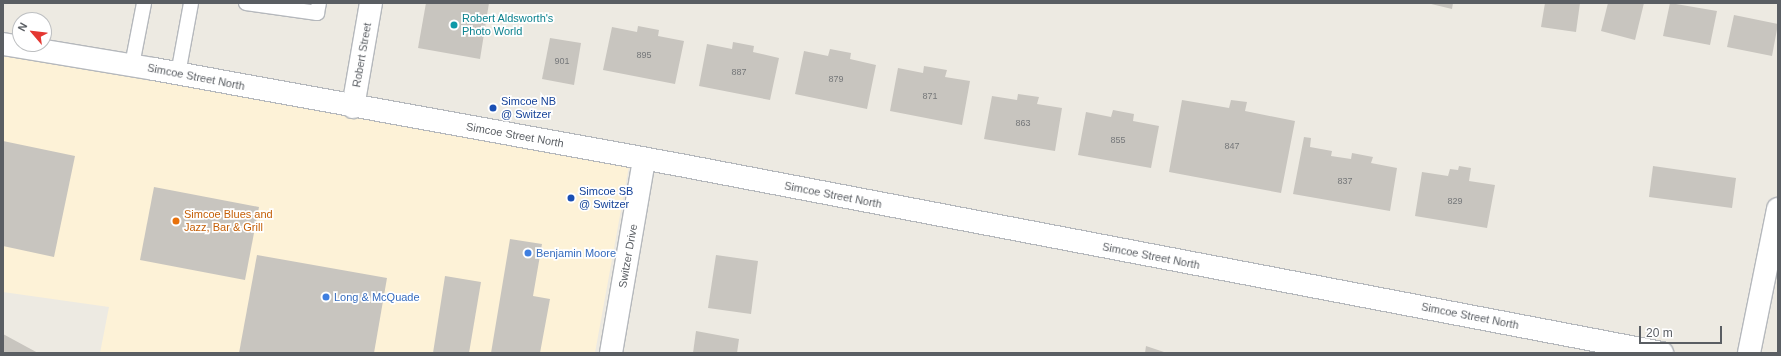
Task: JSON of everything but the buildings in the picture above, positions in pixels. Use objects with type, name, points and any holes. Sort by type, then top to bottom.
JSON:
[{"type":"main road","name":"Robert Street","points":[[353,107],[370,3]]},
{"type":"main road","name":"Simcoe Street North","points":[[3,44],[132,65],[353,107],[644,159],[1662,353]]},
{"type":"main road","name":"Switzer Drive","points":[[611,353],[644,159]]},
{"type":"main road","points":[[1749,353],[1778,209]]},
{"type":"lane","points":[[132,65],[144,3]]},
{"type":"lane","points":[[178,74],[191,3]]},
{"type":"lane","points":[[246,3],[278,5],[317,13],[319,3]]},
{"type":"shaded area","points":[[3,45],[12,47],[12,52],[43,52],[631,155],[595,353],[100,353],[109,307],[3,292]]},
{"type":"place","name":"Robert Aldsworth's Photo World","points":[[454,25]]},
{"type":"place","name":"Simcoe NB @ Switzer","points":[[493,108]]},
{"type":"place","name":"Simcoe SB @ Switzer","points":[[571,198]]},
{"type":"place","name":"Simcoe Blues and Jazz, Bar & Grill","points":[[176,221]]},
{"type":"place","name":"Benjamin Moore","points":[[528,253]]},
{"type":"place","name":"Long & McQuade","points":[[326,297]]}]
